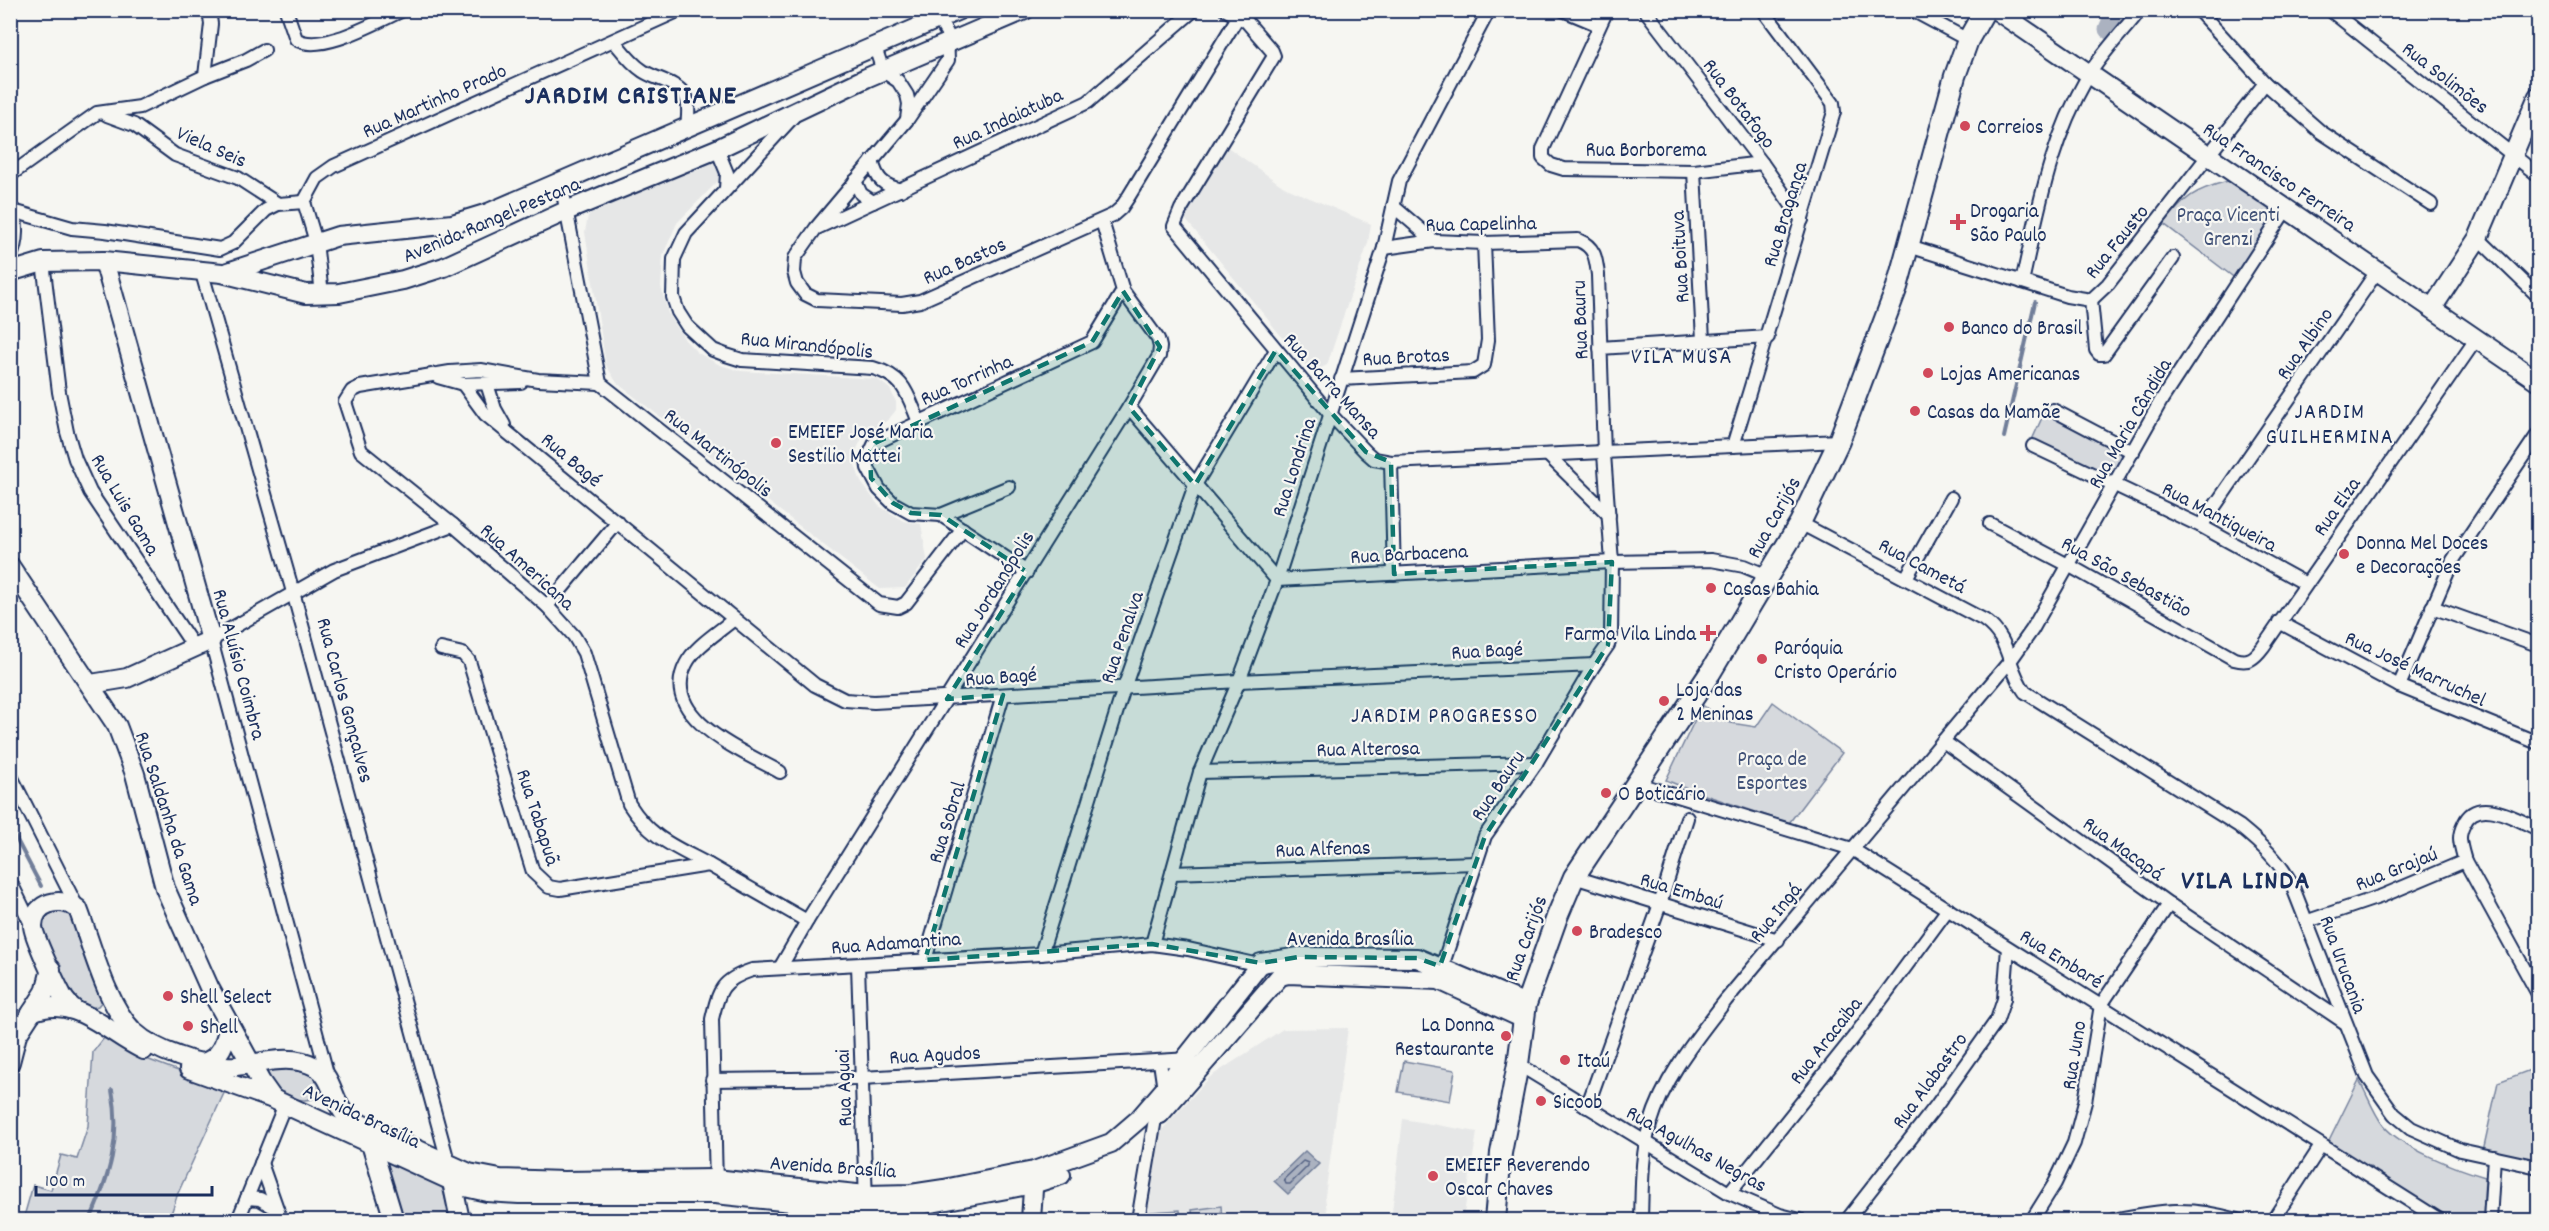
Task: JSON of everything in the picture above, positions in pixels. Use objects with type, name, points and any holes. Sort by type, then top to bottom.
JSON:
[{"type":"main road","name":"Avenida Rangel Pestana","points":[[222,273],[253,265],[316,242],[352,233],[452,224],[488,213],[959,10]]},
{"type":"main road","name":"Avenida Rangel Pestana","points":[[222,273],[262,281],[292,292],[322,294],[392,283],[424,274],[566,211],[717,149],[883,71],[1025,10]]},
{"type":"main road","name":"Rua Carijós","points":[[1495,1221],[1501,1153],[1518,1064],[1525,1011],[1557,917],[1574,878],[1710,673],[1800,523],[1839,441],[1897,287],[1939,126],[1968,40],[1986,10]]},
{"type":"main road","name":"Rua Francisco Ferreira","points":[[1996,10],[2538,381]]},
{"type":"main road","points":[[2433,307],[2478,238],[2538,96]]},
{"type":"main road","points":[[10,272],[38,263],[104,261],[202,273],[222,273]]},
{"type":"main road","name":"Rua Aluísio Coimbra","points":[[104,261],[211,640]]},
{"type":"main road","name":"Rua Saldanha da Gama","points":[[10,566],[111,715],[135,774],[165,888],[209,987],[251,1063],[284,1104]]},
{"type":"main road","points":[[91,684],[127,678],[211,640]]},
{"type":"main road","points":[[111,715],[117,689],[127,678]]},
{"type":"main road","points":[[78,909],[67,902],[51,902],[38,913],[33,928],[62,995],[78,1011]]},
{"type":"main road","name":"Avenida Brasília","points":[[78,909],[109,991],[125,1022],[139,1036],[173,1054],[202,1063],[232,1066],[291,1060],[317,1068],[329,1084],[338,1106],[350,1119],[430,1156],[474,1190],[498,1194],[715,1187],[866,1202],[899,1209],[1034,1178],[1109,1156],[1155,1119],[1280,976],[1288,974],[1300,976],[1440,973]]},
{"type":"main road","name":"Avenida Brasília","points":[[1034,1178],[1111,1143],[1139,1119],[1164,1090],[1185,1059],[1260,963],[1299,957],[1417,958],[1440,973],[1525,1011]]},
{"type":"main road","points":[[10,1062],[13,1043],[45,992],[51,969]]},
{"type":"main road","points":[[32,1012],[51,1006],[78,1011],[97,1011],[106,1000],[109,991]]},
{"type":"main road","name":"Avenida Brasília","points":[[78,1011],[146,1051],[284,1104],[371,1144],[450,1173]]},
{"type":"main road","points":[[202,1063],[212,1060],[221,1050],[229,1024]]},
{"type":"main road","points":[[284,1104],[318,1105],[326,1098],[329,1084]]},
{"type":"main road","points":[[371,1144],[394,1221]]},
{"type":"main road","name":"Rua Carijós","points":[[1484,1221],[1489,1176],[1501,1153]]},
{"type":"main road","points":[[450,1173],[460,1221]]},
{"type":"main road","points":[[1031,1221],[1034,1178]]},
{"type":"street","points":[[201,79],[211,24],[208,10]]},
{"type":"street","points":[[286,10],[296,39],[307,45],[328,42],[397,12]]},
{"type":"street","name":"Rua Martinho Prado","points":[[304,202],[317,178],[334,166],[680,10]]},
{"type":"street","name":"Rua Indaiatuba","points":[[816,228],[1088,102],[1194,10]]},
{"type":"street","points":[[1226,10],[1238,17]]},
{"type":"street","name":"Rua Londrina","points":[[1152,944],[1200,772],[1239,681],[1276,580],[1384,248],[1399,181],[1490,10]]},
{"type":"street","points":[[1563,10],[1599,25],[1607,10]]},
{"type":"street","name":"Rua Botafogo","points":[[1645,10],[1762,163],[1802,220]]},
{"type":"street","name":"Rua Bragança","points":[[1733,446],[1833,119],[1833,103],[1763,10]]},
{"type":"street","points":[[1912,10],[1968,40]]},
{"type":"street","points":[[2022,282],[2049,162],[2064,122],[2090,74],[2140,10]]},
{"type":"street","points":[[2198,10],[2265,83],[2321,132],[2431,204]]},
{"type":"street","name":"Rua Solimões","points":[[2330,10],[2538,175]]},
{"type":"street","name":"Rua Bastos","points":[[948,44],[948,60],[907,120],[816,228],[795,258],[794,272],[805,294],[817,300],[827,301],[902,304],[920,301],[1102,221],[1121,208],[1238,17]]},
{"type":"street","name":"Rua Barra Mansa","points":[[1238,17],[1245,21],[1274,56],[1181,209],[1174,226],[1330,414],[1374,459],[1391,462],[1604,454],[1839,441]]},
{"type":"street","points":[[938,19],[947,33],[948,44]]},
{"type":"street","name":"Rua Borborema","points":[[1599,25],[1543,149],[1543,158],[1551,165],[1564,169],[1694,171],[1762,163]]},
{"type":"street","points":[[614,41],[625,55],[645,72],[678,88],[685,94],[689,116],[687,128]]},
{"type":"street","points":[[875,46],[883,71],[898,81],[907,95],[909,104],[907,120]]},
{"type":"street","points":[[10,175],[97,113],[140,107],[264,50]]},
{"type":"street","name":"Rua Fausto","points":[[1909,246],[2067,296],[2091,300],[2108,284],[2265,83]]},
{"type":"street","name":"Rua Mirandópolis","points":[[799,111],[686,233],[674,259],[673,297],[678,312],[687,326],[712,350],[742,360],[873,368],[891,374],[905,388],[919,422]]},
{"type":"street","name":"Viela Seis","points":[[97,113],[134,125],[175,155],[238,178],[278,204]]},
{"type":"street","points":[[717,149],[727,173],[726,189]]},
{"type":"street","points":[[872,161],[879,181],[888,187],[901,190]]},
{"type":"street","name":"Rua Boituva","points":[[1694,171],[1703,340]]},
{"type":"street","points":[[855,181],[861,194],[873,202]]},
{"type":"street","points":[[431,375],[463,384],[538,380],[600,383],[561,183]]},
{"type":"street","points":[[10,258],[16,245],[11,208],[72,228],[220,249],[233,243],[260,215],[278,204],[304,202],[316,242],[322,294]]},
{"type":"street","points":[[1393,206],[1434,241]]},
{"type":"street","name":"Rua Maria Cândida","points":[[2010,661],[2032,630],[2070,566],[2162,399],[2288,208]]},
{"type":"street","name":"Rua Jordanópolis","points":[[780,968],[1159,356],[1158,339],[1123,291],[1102,221]]},
{"type":"street","points":[[2478,238],[2538,296]]},
{"type":"street","name":"Rua Capelinha","points":[[1384,248],[1434,241],[1484,243],[1578,240]]},
{"type":"street","name":"Rua Bauru","points":[[1440,973],[1485,836],[1536,763],[1594,664],[1608,645],[1611,635],[1612,562],[1604,454],[1595,254],[1588,244],[1578,240]]},
{"type":"street","name":"Rua Brotas","points":[[1341,379],[1473,372],[1484,365],[1487,355],[1484,243]]},
{"type":"street","points":[[16,245],[38,263]]},
{"type":"street","points":[[2091,300],[2096,350],[2099,354],[2104,354],[2173,258]]},
{"type":"street","name":"Rua Luis Gama","points":[[38,263],[59,392],[75,459],[90,492],[194,647]]},
{"type":"street","name":"Rua Albino","points":[[2201,526],[2378,270]]},
{"type":"street","name":"Rua Carlos Gonçalves","points":[[202,273],[293,592],[443,1140],[450,1173]]},
{"type":"street","name":"Rua Torrinha","points":[[1027,572],[941,515],[911,513],[893,503],[879,489],[868,468],[867,460],[874,443],[1092,342],[1123,291]]},
{"type":"street","points":[[1600,348],[1768,336]]},
{"type":"street","name":"Rua Elza","points":[[2244,662],[2254,658],[2477,338]]},
{"type":"street","name":"Rua Penalva","points":[[1041,954],[1124,688],[1194,485],[1276,351]]},
{"type":"street","points":[[431,375],[481,370],[538,380]]},
{"type":"street","name":"Rua Americana","points":[[431,375],[360,387],[351,391],[345,402],[361,451],[453,525],[547,606],[574,636],[584,653],[629,804],[641,822],[657,837],[709,865]]},
{"type":"street","name":"Rua Martinópolis","points":[[600,383],[879,604],[898,607],[906,603],[963,529]]},
{"type":"street","name":"Rua Bagé","points":[[463,384],[485,414],[815,685],[845,700],[874,702],[947,699],[1239,681],[1594,664]]},
{"type":"street","name":"Rua Bagé","points":[[486,384],[495,409],[506,429]]},
{"type":"street","points":[[1129,407],[1276,580]]},
{"type":"street","points":[[2053,410],[2133,452]]},
{"type":"street","points":[[2398,686],[2453,560],[2538,434]]},
{"type":"street","name":"Rua Mantiqueira","points":[[2033,446],[2115,483],[2201,526],[2306,584]]},
{"type":"street","points":[[1549,456],[1609,515]]},
{"type":"street","points":[[1391,462],[1394,573]]},
{"type":"street","points":[[941,515],[1009,487]]},
{"type":"street","points":[[1906,578],[1951,498]]},
{"type":"street","points":[[547,606],[618,522]]},
{"type":"street","name":"Rua Cametá","points":[[1800,523],[1964,608],[1994,627],[2005,644],[2010,661]]},
{"type":"street","name":"Rua São Sebastião","points":[[1990,524],[2070,566],[2234,659],[2244,662]]},
{"type":"street","points":[[211,640],[293,592],[347,564],[453,525]]},
{"type":"street","name":"Rua Barbacena","points":[[1276,580],[1612,562],[1724,561],[1768,576]]},
{"type":"street","points":[[2432,607],[2536,640]]},
{"type":"street","points":[[734,619],[693,654],[686,664],[682,674],[683,695],[693,716],[704,729],[780,772]]},
{"type":"street","name":"Rua José Marruchel","points":[[2279,622],[2398,686],[2538,743]]},
{"type":"street","name":"Rua Aluísio Coimbra","points":[[211,640],[329,1084]]},
{"type":"street","name":"Rua Tabapuã","points":[[441,649],[463,654],[469,661],[533,872],[538,879],[549,887],[560,889],[709,865]]},
{"type":"street","name":"Rua Ingá","points":[[1641,1221],[1646,1144],[1650,1125],[1663,1090],[1690,1047],[1726,1000],[2010,661]]},
{"type":"street","name":"Rua Urucania","points":[[2010,661],[2015,679],[2025,692],[2239,826],[2268,849],[2282,865],[2308,921],[2344,1022],[2367,1076],[2394,1114],[2411,1128],[2460,1150],[2538,1167]]},
{"type":"street","name":"Rua Sobral","points":[[925,960],[1004,695]]},
{"type":"street","name":"Rua Macapá","points":[[1943,741],[2169,904],[2344,1022]]},
{"type":"street","name":"Rua Alterosa","points":[[1200,772],[1536,763]]},
{"type":"street","points":[[11,776],[78,909]]},
{"type":"street","name":"Rua Embaré","points":[[1638,784],[1852,849],[2440,1221]]},
{"type":"street","points":[[2538,829],[2493,810],[2479,810],[2471,813],[2466,819],[2460,838],[2465,861],[2538,994]]},
{"type":"street","points":[[1587,1107],[1660,904],[1687,818]]},
{"type":"street","name":"Rua Grajaú","points":[[2308,921],[2382,896],[2465,861]]},
{"type":"street","name":"Rua Alfenas","points":[[1172,873],[1476,863]]},
{"type":"street","points":[[709,865],[807,921]]},
{"type":"street","name":"Rua Embaú","points":[[1574,878],[1778,940]]},
{"type":"street","points":[[10,881],[33,928]]},
{"type":"street","name":"Rua Juno","points":[[2032,1221],[2055,1183],[2074,1143],[2085,1102],[2101,1005],[2169,904]]},
{"type":"street","name":"Rua Aracaiba","points":[[1729,1193],[1853,1038],[1948,909]]},
{"type":"street","name":"Rua Adamantina","points":[[715,1187],[712,1019],[717,994],[733,976],[752,970],[1041,954],[1152,944],[1260,963],[1280,976]]},
{"type":"street","name":"Rua Alabastro","points":[[1848,1221],[1936,1106],[1997,1020],[2004,999],[2008,948]]},
{"type":"street","name":"Rua Aguai","points":[[858,965],[866,1202]]},
{"type":"street","name":"Rua Agudos","points":[[712,1080],[862,1078],[1209,1058]]},
{"type":"street","points":[[1160,1062],[1164,1090]]},
{"type":"street","name":"Rua Agulhas Negras","points":[[1518,1064],[1729,1193],[1800,1221]]},
{"type":"street","points":[[238,1221],[284,1104]]},
{"type":"street","points":[[1138,1221],[1155,1119]]},
{"type":"street","points":[[430,1156],[443,1140]]},
{"type":"street","points":[[2273,1221],[2322,1146]]},
{"type":"street","points":[[2490,1221],[2494,1157]]},
{"type":"street","points":[[261,1162],[279,1215]]},
{"type":"street","points":[[247,1198],[267,1201],[279,1215]]},
{"type":"street","points":[[2113,1221],[2178,1209],[2206,1211],[2238,1221]]},
{"type":"highlighted area","points":[[1123,291],[1160,347],[1129,407],[1195,485],[1276,350],[1366,452],[1391,462],[1394,574],[1612,562],[1608,645],[1485,836],[1440,966],[1417,958],[1299,957],[1261,963],[1152,944],[925,960],[1003,695],[947,699],[1027,572],[941,515],[911,513],[893,503],[871,478],[870,451],[875,443],[1092,342]]},
{"type":"shaded area","points":[[1226,146],[1284,187],[1371,224],[1368,243],[1327,365],[1321,368],[1314,370],[1306,366],[1182,215]]},
{"type":"shaded area","points":[[709,161],[718,167],[720,173],[718,181],[677,223],[663,255],[661,287],[668,313],[685,340],[698,353],[720,365],[741,371],[877,379],[890,389],[896,402],[896,410],[889,419],[862,438],[857,449],[855,465],[861,482],[879,506],[904,521],[921,524],[927,559],[905,588],[880,589],[617,383],[606,365],[585,232],[588,216],[596,208]]},
{"type":"shaded area","points":[[1348,1028],[1325,1196],[1328,1220],[1143,1220],[1158,1134],[1210,1077],[1283,1029]]},
{"type":"shaded area","name":"EMEIEF Reverendo Oscar Chaves","points":[[1403,1119],[1477,1132],[1463,1220],[1391,1220]]},
{"type":"green space","name":"Praça Vicenti Grenzi","points":[[2228,181],[2269,207],[2276,219],[2236,279],[2164,224],[2192,195]]},
{"type":"green space","points":[[2045,411],[2124,453],[2110,478],[2032,440]]},
{"type":"green space","name":"Praça de Esportes","points":[[1773,702],[1842,753],[1789,823],[1666,780],[1702,705],[1731,723],[1756,727]]},
{"type":"green space","points":[[55,909],[72,911],[103,1000],[98,1006],[91,1008],[77,1000],[54,960],[45,938],[43,920]]},
{"type":"green space","points":[[104,1038],[136,1055],[226,1089],[178,1193],[169,1220],[23,1220],[33,1185],[51,1190],[61,1155],[77,1159],[88,1126],[93,1052]]},
{"type":"green space","points":[[1404,1061],[1455,1070],[1450,1101],[1398,1092]]},
{"type":"green space","points":[[2538,1067],[2538,1166],[2483,1151],[2498,1082]]},
{"type":"green space","points":[[269,1068],[311,1068],[323,1087],[316,1097],[310,1099],[290,1097],[278,1091],[273,1085],[266,1075]]},
{"type":"green space","points":[[2359,1080],[2379,1120],[2392,1134],[2430,1157],[2485,1177],[2483,1220],[2450,1220],[2328,1143]]},
{"type":"green space","points":[[383,1157],[441,1183],[451,1220],[400,1220]]},
{"type":"green space","points":[[1221,1206],[1222,1220],[1193,1220],[1192,1210]]},
{"type":"green space","points":[[1180,1210],[1181,1220],[1151,1220],[1151,1212]]},
{"type":"water","points":[[1305,1151],[1319,1164],[1288,1194],[1274,1181]]},
{"type":"waterway","points":[[2109,29],[2117,10]]},
{"type":"waterway","points":[[2004,437],[2035,302]]},
{"type":"waterway","points":[[10,827],[41,886]]},
{"type":"waterway","points":[[90,1220],[112,1157],[115,1125],[112,1090]]},
{"type":"place","name":"Correios","points":[[1965,126]]},
{"type":"place","name":"Drogaria São Paulo","points":[[1958,222]]},
{"type":"place","name":"Banco do Brasil","points":[[1949,327]]},
{"type":"place","name":"Lojas Americanas","points":[[1928,373]]},
{"type":"place","name":"Casas da Mamãe","points":[[1915,411]]},
{"type":"place","name":"EMEIEF José Maria Sestilio Mattei","points":[[776,443]]},
{"type":"place","name":"Donna Mel Doces e Decorações","points":[[2344,554]]},
{"type":"place","name":"Casas Bahia","points":[[1711,588]]},
{"type":"place","name":"Farma Vila Linda","points":[[1708,633]]},
{"type":"place","name":"Paróquia Cristo Operário","points":[[1762,659]]},
{"type":"place","name":"Loja das 2 Meninas","points":[[1664,701]]},
{"type":"place","name":"O Boticário","points":[[1606,793]]},
{"type":"place","name":"Bradesco","points":[[1577,931]]},
{"type":"place","name":"Shell Select","points":[[168,996]]},
{"type":"place","name":"Shell","points":[[188,1026]]},
{"type":"place","name":"La Donna Restaurante","points":[[1506,1036]]},
{"type":"place","name":"Itaú","points":[[1565,1060]]},
{"type":"place","name":"Sicoob","points":[[1541,1101]]},
{"type":"place","name":"EMEIEF Reverendo Oscar Chaves","points":[[1433,1176]]},
{"type":"district","name":"JARDIM CRISTIANE","points":[[631,94]]},
{"type":"district","name":"VILA MUSA","points":[[1682,355]]},
{"type":"district","name":"JARDIM GUILHERMINA","points":[[2330,422]]},
{"type":"district","name":"JARDIM PROGRESSO","points":[[1445,714]]},
{"type":"district","name":"VILA LINDA","points":[[2246,879]]}]
